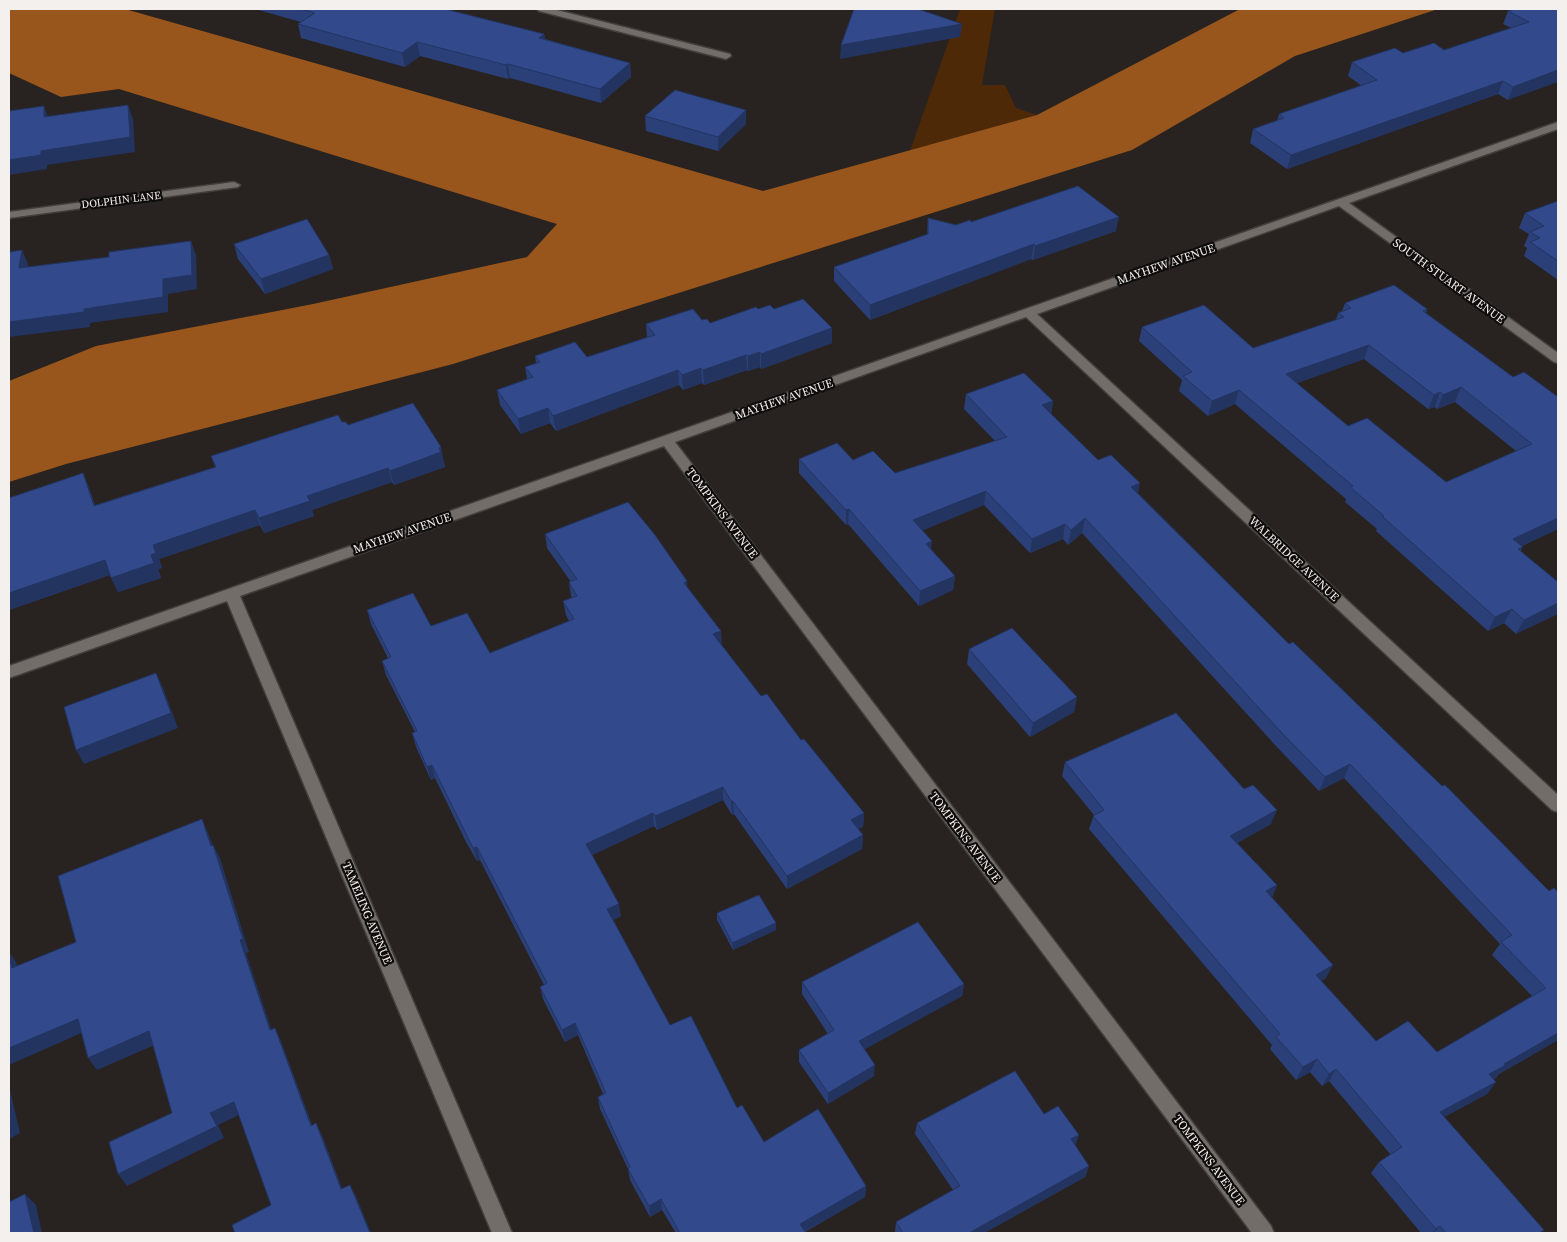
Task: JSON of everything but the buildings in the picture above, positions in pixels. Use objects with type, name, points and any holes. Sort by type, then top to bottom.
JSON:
[{"type":"street","points":[[542,9],[726,56]]},
{"type":"street","name":"MAYHEW AVENUE","points":[[9,672],[1558,125]]},
{"type":"street","name":"DOLPHIN LANE","points":[[9,215],[234,186]]},
{"type":"street","name":"SOUTH STUART AVENUE","points":[[1340,202],[1558,359]]},
{"type":"street","name":"WALBRIDGE AVENUE","points":[[1029,312],[1558,805]]},
{"type":"street","name":"TOMPKINS AVENUE","points":[[667,441],[1264,1233]]},
{"type":"street","name":"TAMELING AVENUE","points":[[231,593],[502,1233]]},
{"type":"shaded area","points":[[9,9],[125,9],[763,191],[1037,115],[1240,9],[1438,9],[1295,56],[1132,150],[453,364],[66,464],[9,482],[9,381],[96,346],[313,304],[527,257],[557,224],[119,89],[61,97],[9,73]]},
{"type":"shaded area","points":[[960,9],[995,9],[982,85],[1005,85],[1016,108],[1037,115],[910,151]]}]
